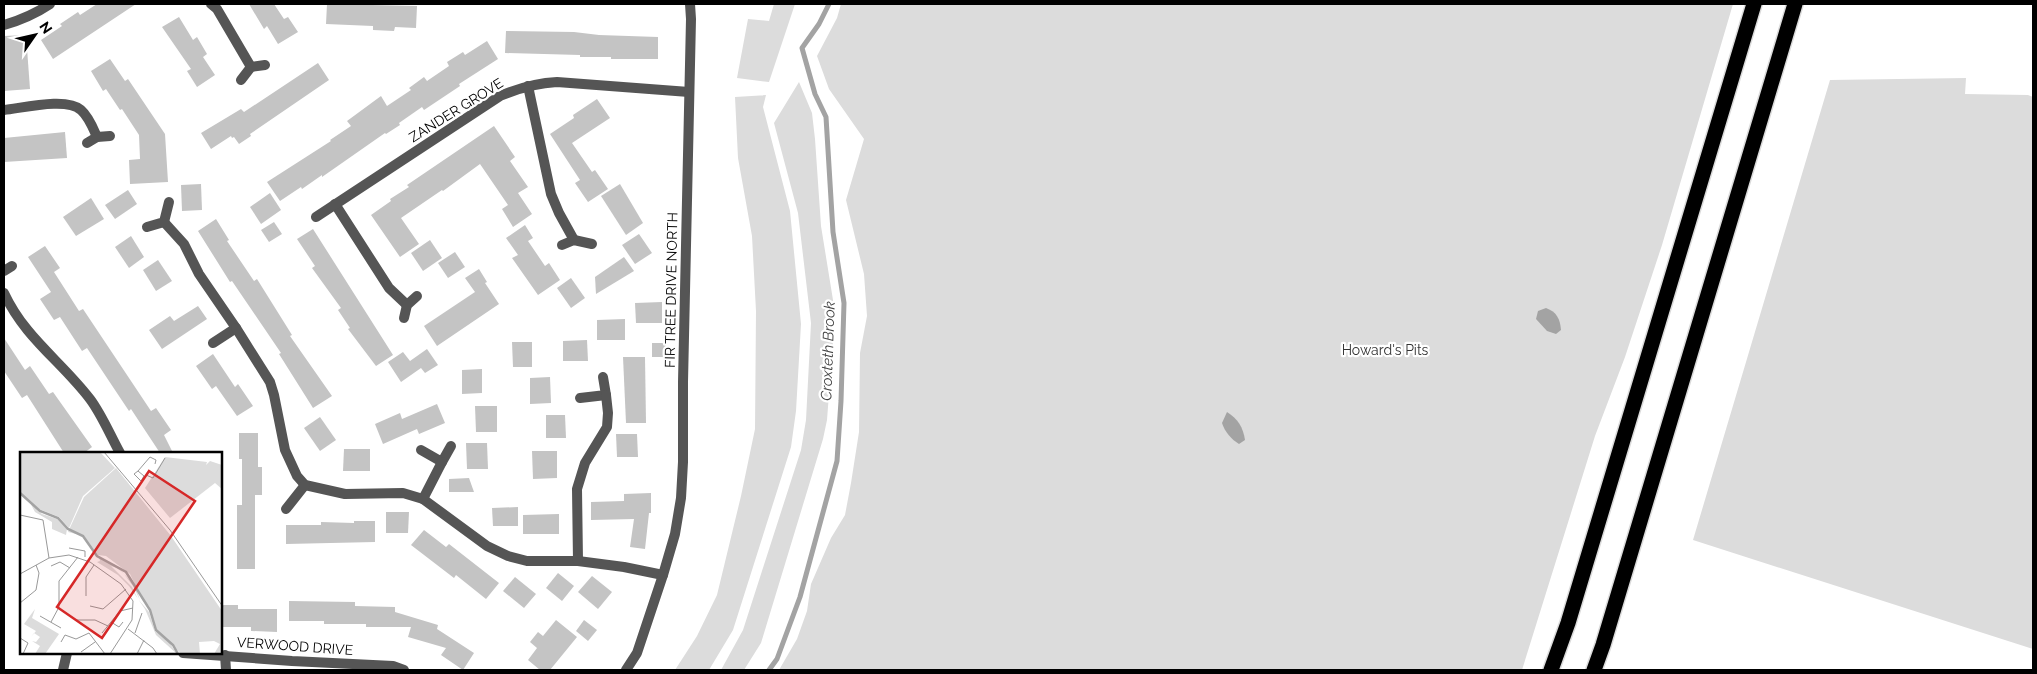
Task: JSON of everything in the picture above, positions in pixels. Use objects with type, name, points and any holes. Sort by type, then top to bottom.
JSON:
[{"type":"highway","points":[[1551,670],[1568,623],[1754,4]]},
{"type":"highway","points":[[1594,670],[1795,4]]},
{"type":"street","points":[[4,24],[27,17],[50,4]]},
{"type":"street","points":[[211,4],[217,9],[251,67]]},
{"type":"street","name":"FIR TREE DRIVE NORTH","points":[[626,670],[637,653],[663,575],[675,534],[681,498],[690,4]]},
{"type":"street","points":[[241,80],[251,67],[265,65]]},
{"type":"street","name":"ZANDER GROVE","points":[[316,217],[500,96],[528,86],[557,82],[689,92]]},
{"type":"street","points":[[528,86],[551,194],[574,240]]},
{"type":"street","points":[[4,110],[72,104],[86,114],[97,137]]},
{"type":"street","points":[[86,143],[97,137],[110,136]]},
{"type":"street","points":[[164,222],[169,202]]},
{"type":"street","points":[[335,204],[388,288],[407,305]]},
{"type":"street","points":[[164,222],[184,244],[199,274],[270,382],[285,450],[297,476],[305,485],[345,494],[403,493],[423,499],[487,546],[508,556],[527,561],[578,561],[624,566],[663,575]]},
{"type":"street","points":[[147,228],[164,222]]},
{"type":"street","points":[[562,245],[574,240],[592,244]]},
{"type":"street","points":[[4,293],[14,313],[26,330],[90,400],[119,452]]},
{"type":"street","points":[[404,318],[407,305],[417,296]]},
{"type":"street","points":[[213,343],[236,328]]},
{"type":"street","points":[[578,561],[576,489],[585,463],[607,427],[608,413],[603,377]]},
{"type":"street","points":[[580,398],[606,395]]},
{"type":"street","points":[[423,499],[451,446]]},
{"type":"street","points":[[421,450],[442,462]]},
{"type":"street","points":[[286,509],[305,485]]},
{"type":"street","points":[[63,670],[67,654]]},
{"type":"street","name":"VERWOOD DRIVE","points":[[204,654],[393,666],[404,670]]},
{"type":"street","points":[[225,655],[226,670]]},
{"type":"green space","points":[[774,4],[795,4],[769,82],[737,78],[748,19],[769,21]]},
{"type":"green space","name":"Howard's Pits","points":[[841,4],[1733,4],[1662,245],[1625,357],[1595,436],[1522,670],[779,670],[797,639],[807,611],[811,584],[831,538],[845,515],[859,432],[860,353],[867,316],[864,274],[846,200],[864,139],[829,89],[817,56],[837,18]]},
{"type":"green space","points":[[1966,78],[1965,94],[2028,95],[2033,97],[2033,649],[1693,540],[1830,80]]},
{"type":"green space","points":[[799,82],[812,113],[821,226],[833,300],[833,341],[827,420],[823,439],[761,643],[744,670],[721,670],[743,630],[801,450],[806,420],[811,323],[798,213],[774,123]]},
{"type":"green space","points":[[766,95],[763,107],[790,211],[801,324],[796,411],[791,447],[733,630],[709,670],[675,670],[697,636],[717,595],[755,429],[756,311],[752,236],[738,158],[735,97]]},
{"type":"shaded area","points":[[1546,308],[1559,319],[1561,330],[1556,334],[1547,331],[1536,319],[1538,311]]},
{"type":"shaded area","points":[[1227,412],[1237,421],[1243,431],[1245,440],[1239,444],[1233,440],[1222,423]]},
{"type":"building","points":[[97,4],[136,4],[53,59],[41,40],[62,26],[60,24],[78,12],[80,15]]},
{"type":"building","points":[[249,4],[274,4],[284,19],[288,17],[298,32],[278,44],[267,26],[264,29]]},
{"type":"building","points":[[327,4],[417,6],[416,28],[395,27],[394,31],[373,30],[373,26],[326,24]]},
{"type":"building","points":[[179,17],[193,40],[197,37],[207,54],[203,57],[215,75],[197,87],[187,71],[191,69],[162,27]]},
{"type":"building","points":[[506,31],[574,32],[599,35],[658,37],[658,59],[611,59],[611,57],[580,57],[580,55],[505,53]]},
{"type":"building","points":[[26,35],[30,89],[4,91],[4,36]]},
{"type":"building","points":[[487,41],[498,59],[459,84],[460,86],[424,110],[422,107],[399,123],[400,125],[385,133],[322,177],[322,175],[280,201],[267,182],[351,126],[347,121],[381,96],[387,106],[411,90],[409,88],[424,77],[427,81],[449,66],[447,62],[463,52],[465,55]]},
{"type":"building","points":[[110,59],[125,81],[128,79],[165,134],[168,182],[130,184],[129,160],[140,159],[139,135],[106,89],[103,91],[91,71]]},
{"type":"building","points":[[318,63],[329,80],[250,134],[251,136],[239,144],[231,136],[211,149],[201,133],[241,109],[244,112]]},
{"type":"building","points":[[597,99],[610,118],[572,143],[592,172],[595,170],[608,189],[588,202],[575,183],[580,180],[550,134],[574,118],[573,115]]},
{"type":"building","points":[[494,126],[515,157],[510,161],[528,187],[518,193],[532,214],[513,227],[502,209],[508,205],[480,164],[401,218],[419,244],[400,257],[371,215],[391,201],[390,199],[409,187],[407,185]]},
{"type":"building","points":[[65,132],[67,158],[4,162],[4,138]]},
{"type":"building","points":[[201,184],[202,210],[182,211],[181,185]]},
{"type":"building","points":[[620,184],[643,223],[626,235],[601,196]]},
{"type":"building","points":[[128,190],[137,204],[115,219],[105,205]]},
{"type":"building","points":[[270,193],[281,210],[261,224],[250,207]]},
{"type":"building","points":[[91,198],[104,219],[76,236],[63,217]]},
{"type":"building","points":[[216,219],[229,240],[227,241],[254,281],[257,279],[292,335],[290,336],[332,396],[313,408],[279,354],[281,353],[232,281],[230,282],[198,231]]},
{"type":"building","points":[[274,222],[282,234],[269,242],[261,230]]},
{"type":"building","points":[[525,225],[533,238],[528,241],[545,266],[549,263],[560,280],[538,295],[512,258],[518,255],[506,238]]},
{"type":"building","points":[[313,229],[393,355],[376,366],[348,329],[350,328],[338,310],[341,308],[312,268],[315,266],[297,239]]},
{"type":"building","points":[[639,234],[652,253],[635,264],[622,245]]},
{"type":"building","points":[[131,236],[144,257],[129,268],[115,247]]},
{"type":"building","points":[[430,240],[442,258],[423,271],[411,253]]},
{"type":"building","points":[[45,246],[60,268],[54,272],[79,311],[83,309],[151,411],[156,408],[171,430],[164,435],[172,452],[159,452],[87,348],[82,351],[60,317],[54,320],[40,299],[51,292],[28,257]]},
{"type":"building","points":[[455,252],[465,267],[448,278],[438,263]]},
{"type":"building","points":[[624,257],[634,271],[596,294],[595,277]]},
{"type":"building","points":[[158,260],[172,281],[156,291],[143,270]]},
{"type":"building","points":[[479,269],[487,282],[485,283],[499,304],[437,346],[424,326],[475,292],[465,278]]},
{"type":"building","points":[[571,278],[585,298],[571,308],[557,288]]},
{"type":"building","points":[[662,302],[662,323],[636,323],[635,303]]},
{"type":"building","points":[[198,306],[207,319],[162,349],[149,330],[170,316],[174,321]]},
{"type":"building","points":[[625,319],[625,340],[597,340],[597,320]]},
{"type":"building","points":[[4,338],[25,370],[30,366],[49,394],[53,392],[92,447],[85,452],[63,452],[27,395],[22,398],[4,371]]},
{"type":"building","points":[[587,340],[588,361],[563,361],[563,341]]},
{"type":"building","points":[[512,342],[532,342],[532,367],[513,367]]},
{"type":"building","points":[[652,343],[666,343],[667,357],[652,357]]},
{"type":"building","points":[[427,349],[438,365],[425,373],[421,368],[401,382],[388,362],[403,352],[410,361]]},
{"type":"building","points":[[213,354],[235,387],[238,384],[253,406],[237,416],[216,386],[212,389],[196,366]]},
{"type":"building","points":[[623,357],[645,357],[646,423],[626,423]]},
{"type":"building","points":[[482,369],[482,393],[462,394],[462,370]]},
{"type":"building","points":[[550,377],[551,403],[530,404],[530,378]]},
{"type":"building","points":[[437,404],[445,423],[419,434],[417,429],[383,444],[375,424],[400,413],[402,419]]},
{"type":"building","points":[[475,406],[497,406],[497,432],[476,432]]},
{"type":"building","points":[[546,415],[565,415],[566,438],[546,438]]},
{"type":"building","points":[[320,417],[336,440],[320,451],[304,428]]},
{"type":"building","points":[[239,433],[258,433],[258,467],[262,467],[262,495],[255,495],[255,569],[237,569],[237,505],[242,505],[242,459],[239,459]]},
{"type":"building","points":[[616,434],[637,434],[638,457],[617,457]]},
{"type":"building","points":[[466,443],[487,443],[488,469],[467,469]]},
{"type":"building","points":[[344,449],[370,449],[370,471],[343,471]]},
{"type":"building","points":[[532,451],[557,451],[557,478],[533,479]]},
{"type":"building","points":[[469,478],[474,492],[449,492],[449,479]]},
{"type":"building","points":[[651,493],[651,513],[649,513],[645,549],[630,547],[634,519],[591,520],[591,502],[624,501],[624,494]]},
{"type":"building","points":[[518,507],[518,526],[493,526],[492,508]]},
{"type":"building","points":[[386,512],[409,512],[408,533],[386,533]]},
{"type":"building","points":[[559,514],[559,534],[523,534],[523,515]]},
{"type":"building","points":[[354,521],[375,521],[375,542],[286,544],[286,525],[321,525],[321,522],[354,523]]},
{"type":"building","points":[[424,530],[446,547],[449,544],[499,583],[486,599],[456,575],[454,578],[411,545]]},
{"type":"building","points":[[558,573],[574,586],[562,601],[546,588]]},
{"type":"building","points":[[592,576],[612,592],[598,609],[578,592]]},
{"type":"building","points":[[515,577],[536,594],[524,608],[503,591]]},
{"type":"building","points":[[289,601],[355,602],[355,606],[395,607],[395,612],[438,625],[437,629],[474,653],[463,670],[441,655],[446,648],[408,637],[411,627],[366,627],[366,624],[324,624],[324,621],[289,621]]},
{"type":"building","points":[[222,605],[238,605],[238,609],[277,609],[277,632],[251,631],[251,627],[222,627]]},
{"type":"building","points":[[556,620],[577,637],[550,670],[540,670],[528,660],[537,648],[530,642],[538,632],[543,636]]},
{"type":"building","points":[[584,620],[597,630],[588,641],[576,631]]},
{"type":"waterway","name":"Croxteth Brook","points":[[769,670],[777,659],[800,597],[837,461],[844,303],[833,232],[826,117],[815,94],[802,48],[819,24],[829,4]]}]
